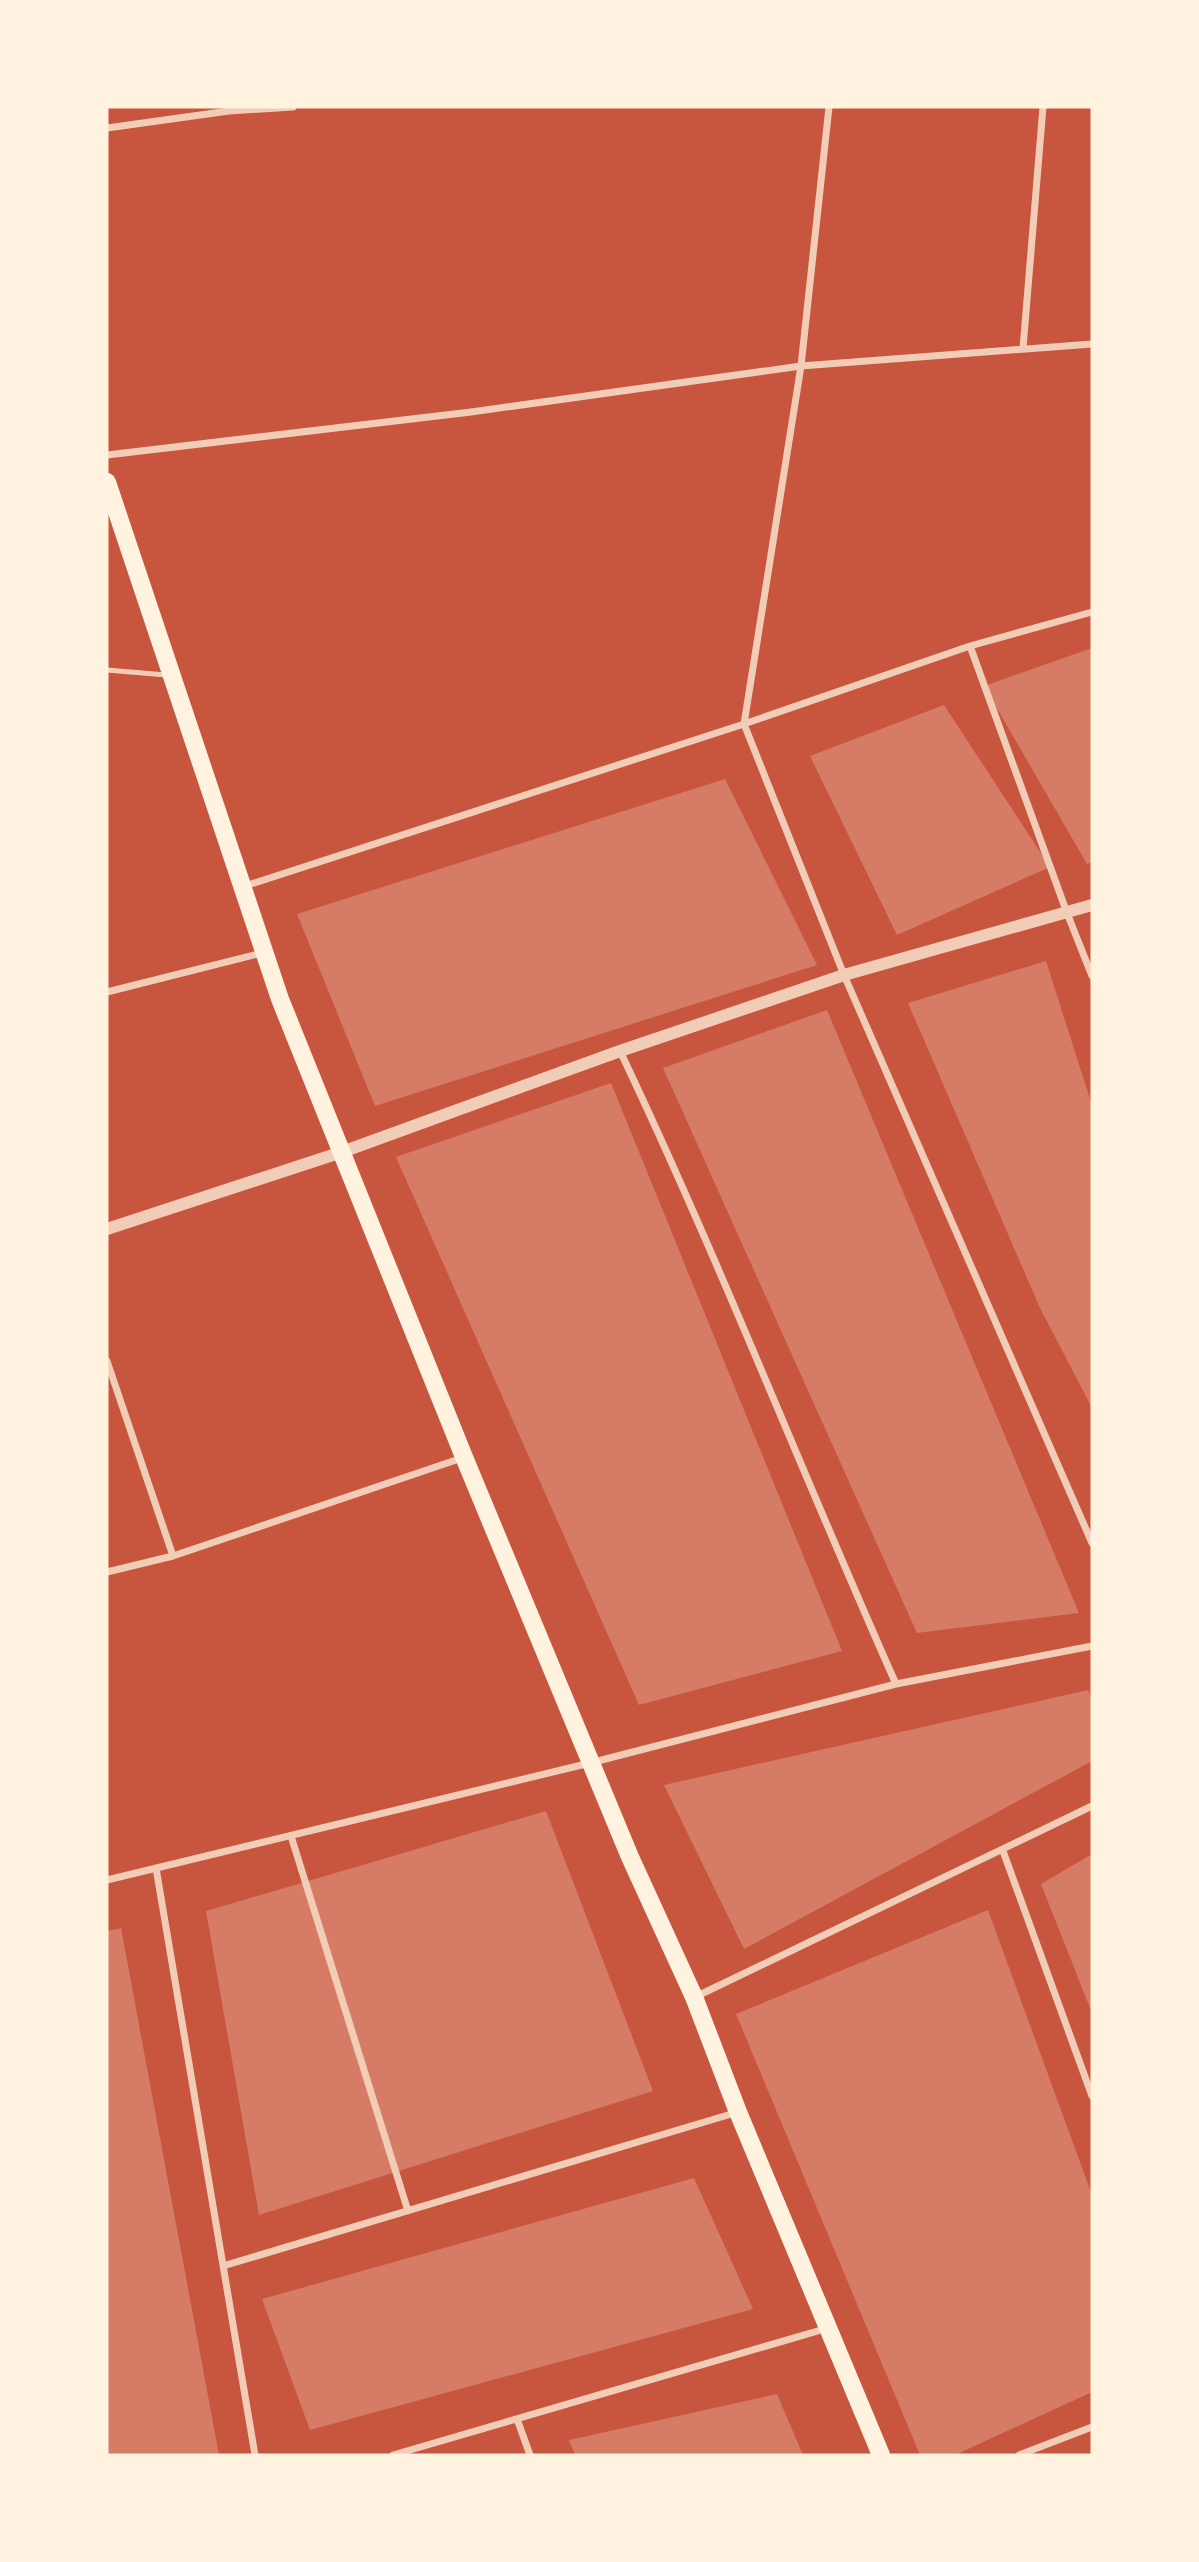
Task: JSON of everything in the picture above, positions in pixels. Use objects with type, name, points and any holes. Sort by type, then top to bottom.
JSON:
[{"type":"main road","points":[[108,492],[245,886],[280,999],[590,1763],[694,1997],[738,2112],[881,2455]]},
{"type":"street","points":[[107,128],[229,109],[293,107]]},
{"type":"street","points":[[829,107],[801,366],[744,724],[844,975],[1092,1543]]},
{"type":"street","points":[[1023,348],[1043,107]]},
{"type":"street","points":[[107,455],[471,412],[801,366],[1092,344]]},
{"type":"street","points":[[245,886],[744,724],[970,646],[1092,612]]},
{"type":"street","points":[[970,646],[1066,914],[1092,976]]},
{"type":"street","points":[[107,1229],[342,1152],[621,1051],[844,975],[1092,905]]},
{"type":"street","points":[[107,992],[265,952]]},
{"type":"street","points":[[621,1051],[674,1162],[824,1524],[896,1684]]},
{"type":"street","points":[[107,1361],[173,1556]]},
{"type":"street","points":[[107,1572],[173,1556],[464,1457]]},
{"type":"street","points":[[107,1880],[590,1763],[896,1684],[1092,1646]]},
{"type":"street","points":[[694,1997],[1092,1806]]},
{"type":"street","points":[[291,1836],[408,2211]]},
{"type":"street","points":[[1003,1851],[1092,2096]]},
{"type":"street","points":[[156,1868],[255,2455]]},
{"type":"street","points":[[223,2266],[738,2112]]},
{"type":"street","points":[[393,2455],[828,2328]]},
{"type":"street","points":[[517,2419],[530,2455]]},
{"type":"street","points":[[1019,2455],[1092,2427]]},
{"type":"lane","points":[[107,670],[171,675]]},
{"type":"building","points":[[1092,648],[1092,862],[1087,864],[984,686]]},
{"type":"building","points":[[944,705],[1050,867],[897,935],[810,756]]},
{"type":"building","points":[[725,779],[817,965],[375,1106],[297,914]]},
{"type":"building","points":[[1046,961],[1092,1105],[1092,1408],[1040,1308],[908,1003]]},
{"type":"building","points":[[827,1010],[1079,1613],[917,1633],[663,1068]]},
{"type":"building","points":[[611,1083],[842,1651],[639,1705],[396,1157]]},
{"type":"building","points":[[1088,1690],[1092,1700],[1092,1761],[744,1949],[664,1785]]},
{"type":"building","points":[[546,1811],[653,2091],[259,2215],[206,1911]]},
{"type":"building","points":[[1092,1854],[1092,2013],[1041,1884]]},
{"type":"building","points":[[988,1910],[1092,2195],[1092,2392],[955,2455],[920,2455],[736,2014]]},
{"type":"building","points":[[121,1928],[219,2455],[107,2455],[107,1931]]},
{"type":"building","points":[[694,2178],[753,2309],[310,2430],[262,2299]]},
{"type":"building","points":[[777,2394],[803,2455],[575,2455],[569,2440]]}]
